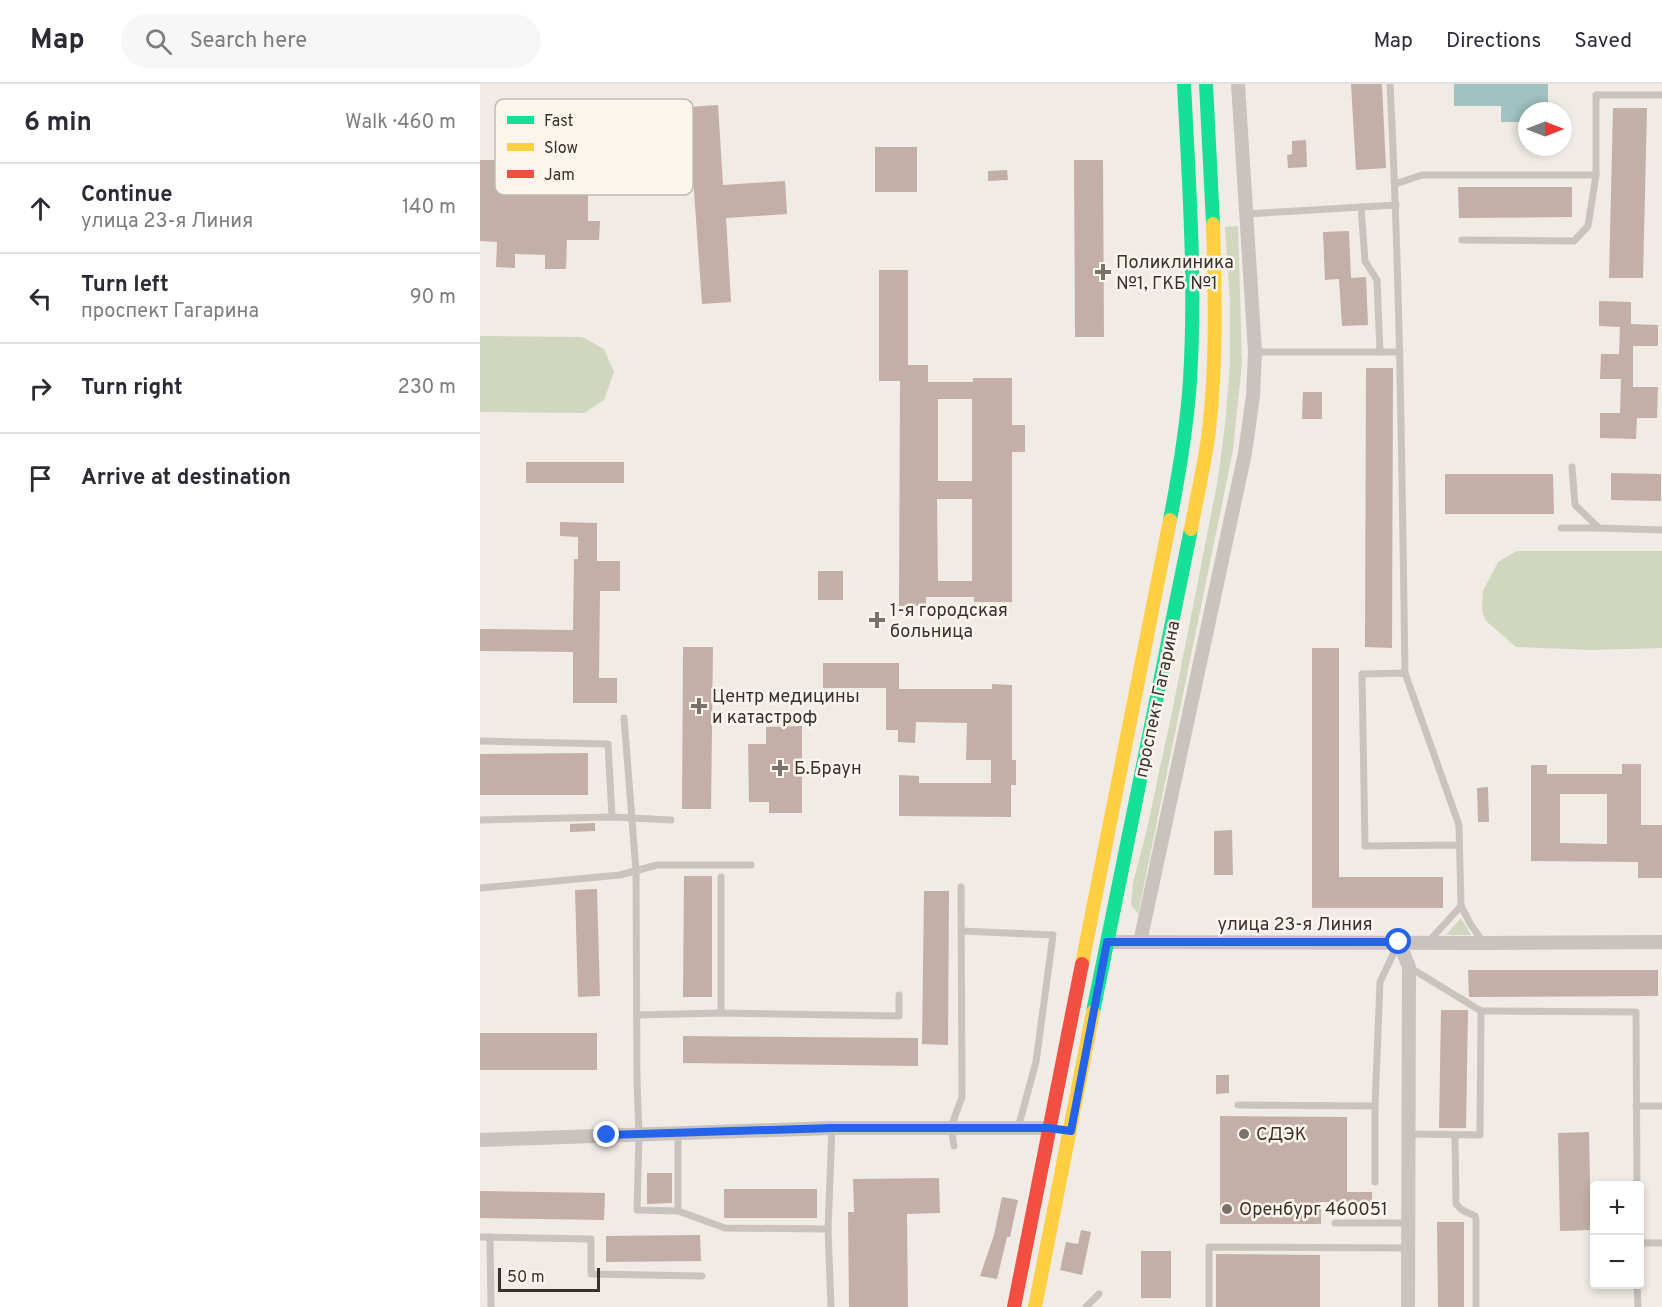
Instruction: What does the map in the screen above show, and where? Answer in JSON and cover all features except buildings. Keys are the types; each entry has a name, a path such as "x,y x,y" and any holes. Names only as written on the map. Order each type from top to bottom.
{"main road":[{"name":"проспект Гагарина","path":"1014,1307 1181,463 1190,382 1192,299 1191,221 1184,84"},
{"name":"проспект Гагарина","path":"1035,1307 1187,552 1209,432 1214,378 1216,313 1214,223 1206,84"},
{"path":"1049,1128 1071,1131"}],"street":[{"path":"1140,942 1245,453 1253,396 1255,352 1238,84"},
{"name":"улица 23-я Линия","path":"1107,942 1662,942"},
{"path":"1399,942 1409,967 1408,1307"},
{"path":"480,1140 832,1128 1049,1128"}],"lane":[{"path":"1390,84 1400,352 1405,673 1459,825 1461,906 1484,943"},
{"path":"1462,240 1574,242 1588,226 1596,175 1596,95 1662,95"},
{"path":"1395,184 1422,175 1596,175"},
{"path":"1246,214 1396,205"},
{"path":"1361,207 1365,261 1377,280 1380,352"},
{"path":"1255,352 1400,352"},
{"path":"1572,467 1575,505 1599,528"},
{"path":"1561,528 1662,530"},
{"path":"1405,673 1362,674 1365,846 1459,845"},
{"path":"624,718 636,871 639,1135 637,1210 678,1211 725,1228 828,1229"},
{"path":"480,741 608,744 612,816"},
{"path":"480,820 612,816 671,820"},
{"path":"480,888 620,875 657,865 751,865"},
{"path":"722,878 722,1013"},
{"path":"954,1146 951,1127 962,1097 961,887"},
{"path":"1428,942 1461,906"},
{"path":"962,930 1053,935 1036,1062 1018,1128"},
{"path":"1375,1182 1375,1106 1380,982 1399,942"},
{"path":"1409,967 1481,1011 1635,1012 1636,1181"},
{"path":"637,1015 722,1013 899,1016 899,995"},
{"path":"1408,1134 1480,1135 1481,1011"},
{"path":"1238,1105 1375,1106"},
{"path":"1636,1106 1662,1106"},
{"path":"831,1307 828,1229 832,1128"},
{"path":"678,1133 678,1211"},
{"path":"1455,1135 1456,1204 1462,1210 1475,1216 1476,1220 1476,1307"},
{"path":"1335,1223 1407,1223"},
{"path":"480,1237 591,1239 591,1274 702,1276"},
{"path":"490,1237 491,1307"},
{"path":"1644,1243 1662,1243"},
{"path":"1209,1307 1209,1247 1291,1251 1408,1248"},
{"path":"1637,1289 1638,1307"},
{"path":"1086,1307 1099,1294"}],"green space":[{"path":"1238,226 1242,363 1233,450 1138,914 1131,905 1133,883 1172,712 1218,479 1230,365 1230,304 1225,227"},
{"path":"480,336 582,337 604,349 614,372 604,400 584,413 480,412"},
{"path":"1517,551 1662,551 1662,648 1591,650 1516,647 1485,620 1482,609 1483,591 1498,562"},
{"path":"1461,918 1471,935 1446,935"}],"water":[{"path":"1454,84 1548,84 1548,102 1518,102 1518,122 1501,122 1501,106 1454,106"}],"traffic: fast":[{"path":"1170,520 1185,433 1192,343 1191,232 1184,84"},
{"path":"1206,84 1213,224"},
{"path":"1093,1012 1191,529"}],"traffic: slow":[{"path":"1191,529 1212,404 1215,327 1213,224"},
{"path":"1082,964 1170,520"},
{"path":"1035,1307 1093,1012"}],"traffic: jam":[{"path":"1014,1307 1082,964"}],"place":[{"name":"Поликлиника №1, ГКБ №1","path":"1103,272"},
{"name":"1-я городская больница","path":"877,620"},
{"name":"Центр медицины и катастроф","path":"699,706"},
{"name":"Б.Браун","path":"780,768"},
{"name":"СДЭК","path":"1244,1134"},
{"name":"Оренбург 460051","path":"1227,1209"}],"route":[{"path":"607,1135 832,1128 1049,1128 1071,1131 1107,942 1399,942"}]}
